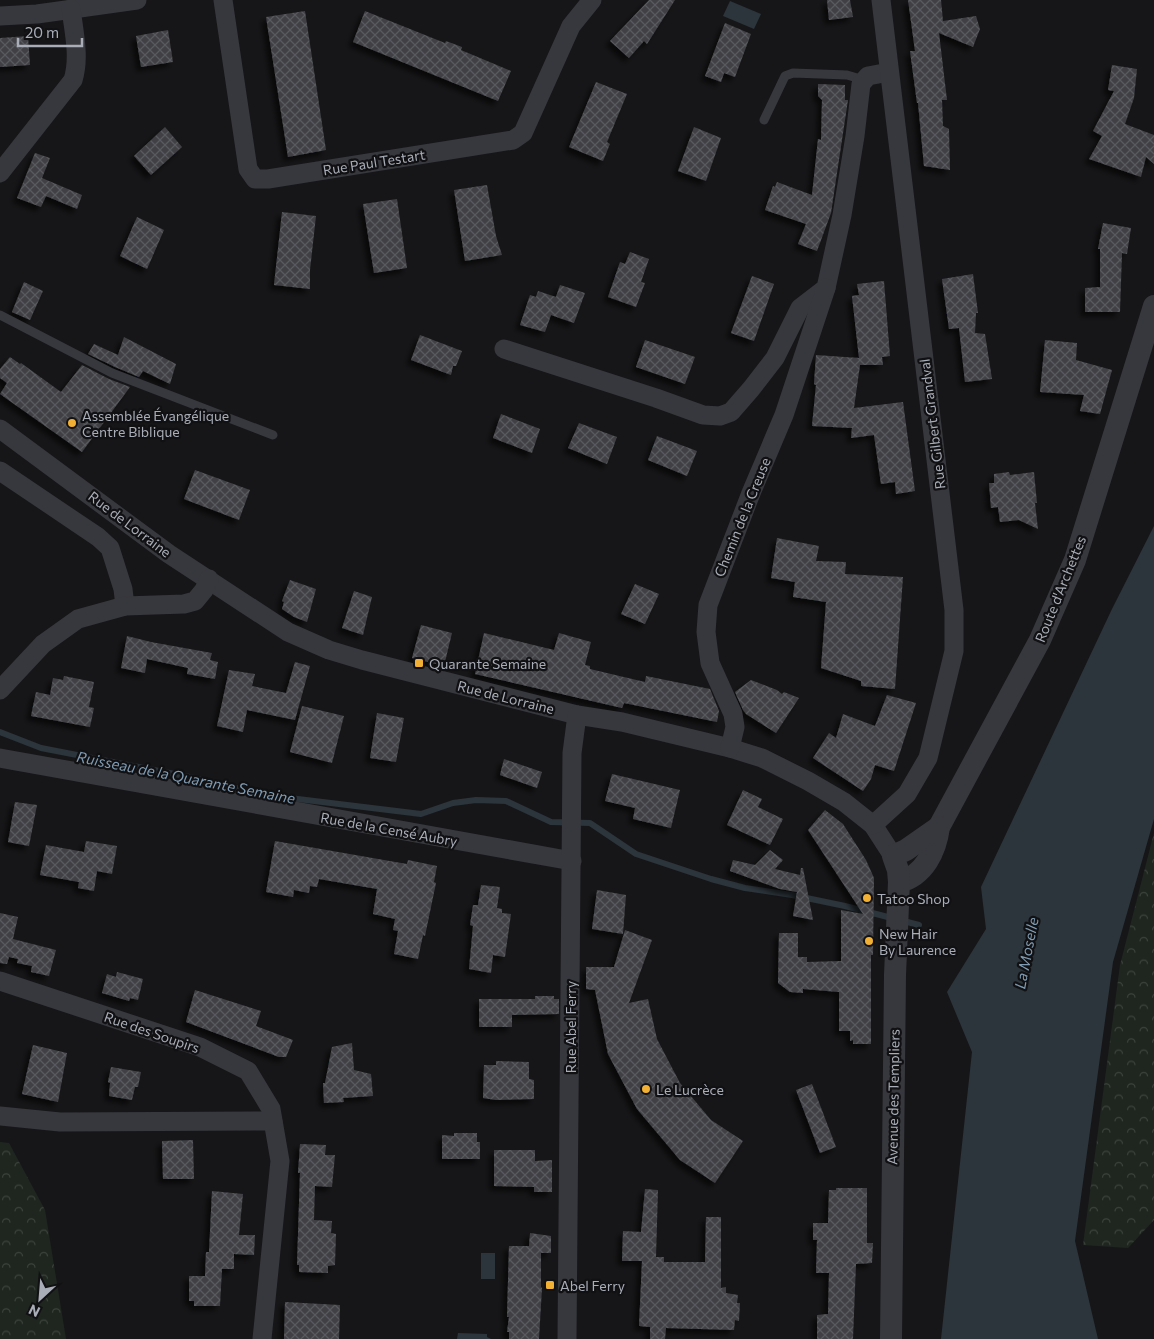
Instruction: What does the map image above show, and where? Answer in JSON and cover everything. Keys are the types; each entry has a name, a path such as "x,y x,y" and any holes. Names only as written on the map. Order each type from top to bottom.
{"street":[{"path":"0,16 137,0"},
{"name":"Rue Paul Testart","path":"223,0 248,169 256,179 268,179 513,140 523,133 571,26 592,0"},
{"name":"Rue Gilbert Grandval","path":"873,825 907,794 928,758 954,651 954,610 881,0"},
{"path":"0,173 73,80 76,69 74,30 70,9"},
{"path":"864,80 868,76 889,72"},
{"name":"Chemin de la Creuse","path":"730,748 735,727 733,714 710,663 706,632 708,605 751,493 784,415 826,288 842,215 855,136 861,84 864,80"},
{"path":"504,349 703,415 720,416 731,412 752,389 775,358 800,308 826,288"},
{"name":"Route d'Archettes","path":"899,882 914,877 937,845 939,827 1040,640 1075,560 1154,306"},
{"name":"Rue de Lorraine","path":"0,428 121,516 169,554 288,632 329,650 362,660 577,715 622,722 730,748 762,758 844,802 873,825 894,856"},
{"path":"0,471 98,537 110,548 123,589 125,606"},
{"path":"0,690 43,644 78,619 125,606 184,604 195,600 204,590 209,579"},
{"name":"Rue Abel Ferry","path":"567,1339 572,753 577,715"},
{"name":"Rue de la Censé Aubry","path":"0,758 444,840 572,861"},
{"name":"Route d'Archettes","path":"894,856 939,827"},
{"name":"Avenue des Templiers","path":"891,1339 895,975 899,882 894,856"},
{"name":"Rue des Soupirs","path":"0,981 200,1048 248,1071 271,1109 280,1161 262,1339"},
{"path":"0,1116 60,1122 273,1121"}],"lane":[{"path":"764,120 785,76 793,73 847,75 864,80"},
{"path":"0,315 112,373 274,435"}],"green space":[{"path":"1154,833 1154,1220 1128,1248 1083,1245 1120,965"},
{"path":"0,1142 9,1143 45,1210 66,1339 0,1339"}],"water":[{"path":"730,1 761,14 754,29 723,16"},
{"name":"La Moselle","path":"1154,526 1154,819 1113,962 1075,1241 1098,1339 941,1339 972,1052 947,992 986,929 981,887 1112,609"},
{"path":"481,1253 495,1253 495,1279 481,1279"},
{"path":"458,1333 487,1334 487,1337 491,1339 457,1339"}],"building":[{"path":"649,0 675,0 647,44 644,41 629,58 610,41"},
{"path":"827,0 850,0 853,17 829,20"},
{"path":"908,0 941,0 943,21 976,16 980,29 973,47 939,33 947,100 942,100 943,126 949,129 950,170 924,166 918,103 910,51 915,51"},
{"path":"305,11 326,150 288,157 266,17"},
{"path":"365,11 445,43 446,41 462,47 461,50 511,71 498,101 353,42"},
{"path":"725,23 751,34 735,77 724,73 721,82 705,76"},
{"path":"168,30 173,62 141,67 136,36"},
{"path":"28,36 30,65 0,67 0,38"},
{"path":"1112,65 1137,69 1134,98 1125,124 1154,135 1154,164 1146,157 1141,177 1089,159 1102,136 1093,131 1114,91 1108,90"},
{"path":"596,82 627,94 607,142 610,144 603,161 569,147"},
{"path":"818,84 845,85 845,100 848,100 831,213 817,251 798,244 806,224 765,210 773,186 775,187 777,182 812,195 818,139 821,140 822,100 818,96"},
{"path":"165,127 182,147 151,175 134,156"},
{"path":"694,127 721,138 706,181 678,171"},
{"path":"35,153 50,158 42,178 82,195 77,209 46,196 41,207 17,198"},
{"path":"487,185 496,236 502,255 465,261 454,190"},
{"path":"397,199 407,268 374,273 363,204"},
{"path":"282,212 316,216 310,270 310,289 274,285"},
{"path":"137,217 164,230 147,269 120,256"},
{"path":"1103,223 1131,228 1127,254 1122,253 1120,312 1085,312 1085,288 1100,287 1100,249 1098,249"},
{"path":"630,252 649,259 641,282 645,283 636,307 608,297 620,262 625,264"},
{"path":"973,274 978,313 976,313 975,333 985,334 992,379 965,382 959,328 949,329 942,279"},
{"path":"752,276 774,284 754,341 731,333"},
{"path":"884,281 890,356 882,357 883,365 860,365 854,408 903,402 915,491 896,494 895,482 881,484 874,435 851,438 852,428 812,426 816,385 814,384 816,355 859,358 852,296 859,295 857,284"},
{"path":"24,282 43,291 30,320 12,312"},
{"path":"560,285 585,293 574,323 551,315 545,332 520,325 530,295 536,297 538,291 556,297"},
{"path":"420,335 462,351 456,366 453,366 451,375 411,360"},
{"path":"124,337 176,364 170,384 143,371 139,377 88,354 94,344 118,355"},
{"path":"645,340 695,357 685,384 636,367"},
{"path":"1045,340 1077,343 1076,360 1112,370 1100,414 1080,411 1084,395 1040,392"},
{"name":"Assemblée Évangélique Centre Biblique","path":"10,357 61,392 82,365 130,387 82,452 0,394 7,383 0,378 0,369"},
{"path":"501,414 540,429 532,453 493,438"},
{"path":"579,423 617,437 607,464 568,448"},
{"path":"657,436 697,451 687,476 648,460"},
{"path":"195,470 250,490 239,520 184,499"},
{"path":"1009,472 1010,475 1034,472 1038,529 1019,520 1000,522 998,507 991,508 989,483 994,483 994,474"},
{"path":"777,538 819,546 816,561 846,562 845,574 903,577 895,689 861,686 861,681 821,668 826,602 793,597 795,582 771,578"},
{"path":"290,580 316,589 307,622 294,617 282,609 284,602 282,601"},
{"path":"635,584 659,594 645,624 621,614"},
{"path":"354,591 372,597 363,635 342,628"},
{"path":"421,625 452,633 444,666 412,658"},
{"path":"484,633 554,650 559,633 591,642 585,665 590,666 590,669 645,682 646,676 710,689 719,711 717,722 624,703 622,708 475,674"},
{"path":"127,636 212,653 210,660 218,662 215,679 187,674 188,668 147,659 145,673 121,668"},
{"path":"295,662 310,666 295,720 247,710 243,732 217,726 229,670 255,674 252,686 286,693"},
{"path":"64,676 94,682 89,707 94,708 90,727 31,716 36,692 50,695 53,678 63,680"},
{"path":"751,680 777,690 782,694 784,692 799,698 776,733 746,714 743,710 735,692"},
{"path":"887,695 916,703 894,771 875,765 871,779 863,791 813,758 829,733 836,738 843,714 875,726"},
{"path":"302,706 344,716 332,763 290,752"},
{"path":"377,713 404,718 396,762 370,758"},
{"path":"504,759 542,772 537,788 500,775"},
{"path":"612,774 680,790 671,828 633,819 635,808 605,801"},
{"path":"743,790 762,799 758,807 783,819 770,845 727,825"},
{"path":"15,802 37,805 29,846 8,842"},
{"path":"825,810 843,824 866,860 874,878 873,955 871,955 871,1044 853,1044 853,1040 850,1041 850,1031 839,1031 839,992 803,989 803,993 790,992 778,983 779,933 798,933 798,957 807,957 807,962 841,961 841,910 863,914 808,830"},
{"path":"86,841 117,846 112,874 97,871 94,891 78,888 79,882 40,875 46,845 84,852"},
{"path":"275,841 407,864 408,860 437,866 434,882 436,883 425,936 423,935 418,959 394,954 398,931 393,930 395,919 373,914 377,889 319,879 317,887 310,886 309,893 294,890 293,897 266,892"},
{"path":"770,850 783,860 775,869 800,875 801,868 803,868 813,920 793,916 797,892 780,889 730,871 733,860 755,865"},
{"path":"481,885 500,887 497,908 502,909 502,913 511,914 505,957 493,955 491,973 469,969 473,926 470,925 473,905 478,905"},
{"path":"597,890 626,895 623,934 592,929"},
{"path":"0,913 18,917 13,939 56,950 49,976 31,972 32,966 17,963 18,959 9,957 7,964 0,963"},
{"name":"Le Lucrèce","path":"625,930 652,940 629,1003 648,999 657,1039 680,1083 711,1120 743,1141 715,1183 680,1160 637,1109 608,1054 595,990 586,989 586,967 614,967"},
{"path":"117,972 143,979 138,1000 130,998 129,1001 102,993 107,974 116,977"},
{"path":"195,990 261,1011 256,1026 293,1040 286,1057 279,1057 186,1022"},
{"path":"535,996 554,996 554,999 559,999 559,1014 512,1015 512,1027 479,1027 479,999 535,999"},
{"path":"352,1043 354,1070 371,1074 373,1096 343,1098 344,1102 324,1103 323,1083 325,1083 332,1047"},
{"path":"33,1045 67,1053 58,1102 22,1094"},
{"path":"496,1061 529,1062 529,1079 534,1080 534,1099 496,1100 483,1098 484,1065 496,1065"},
{"path":"111,1067 141,1072 138,1087 135,1087 132,1100 109,1096 110,1083 108,1082"},
{"path":"812,1084 836,1147 820,1153 796,1090"},
{"path":"454,1133 477,1133 477,1142 480,1142 480,1159 442,1159 442,1135 454,1136"},
{"path":"193,1140 194,1179 163,1179 162,1141"},
{"path":"300,1144 326,1145 325,1155 335,1155 332,1187 315,1186 314,1220 332,1221 331,1233 336,1234 335,1265 328,1266 328,1273 299,1272 299,1265 297,1265"},
{"path":"494,1150 535,1150 535,1161 552,1160 552,1192 534,1192 534,1187 494,1186"},
{"path":"836,1188 867,1188 867,1243 873,1243 872,1263 856,1264 853,1339 817,1339 817,1315 828,1314 829,1273 816,1273 817,1240 813,1240 813,1223 828,1223 829,1190 836,1190"},
{"path":"645,1189 658,1190 656,1257 664,1257 664,1262 705,1262 706,1217 721,1217 721,1288 726,1287 726,1293 738,1295 737,1303 740,1303 739,1321 735,1320 734,1330 666,1328 665,1339 650,1339 650,1327 639,1326 642,1261 622,1261 623,1231 641,1232"},
{"path":"212,1191 243,1194 239,1235 255,1235 254,1255 234,1254 234,1269 222,1269 220,1306 194,1306 194,1301 189,1301 189,1276 205,1276 206,1252 209,1252"},
{"path":"530,1233 551,1236 551,1253 541,1253 542,1288 539,1339 509,1339 509,1332 507,1332 509,1317 507,1317 509,1246 529,1246"},
{"path":"285,1302 340,1305 339,1339 284,1339"}],"waterway":[{"name":"Ruisseau de la Quarante Semaine","path":"0,732 41,748 185,776 265,795 421,814 453,803 476,800 506,801 551,822 590,823 636,854 711,879 745,888 845,906 919,925"}],"place":[{"name":"Assemblée Évangélique Centre Biblique","path":"72,423"},
{"name":"Quarante Semaine","path":"419,663"},
{"name":"Tatoo Shop","path":"867,898"},
{"name":"New Hair By Laurence","path":"869,941"},
{"name":"Le Lucrèce","path":"646,1089"},
{"name":"Abel Ferry","path":"550,1285"}]}
